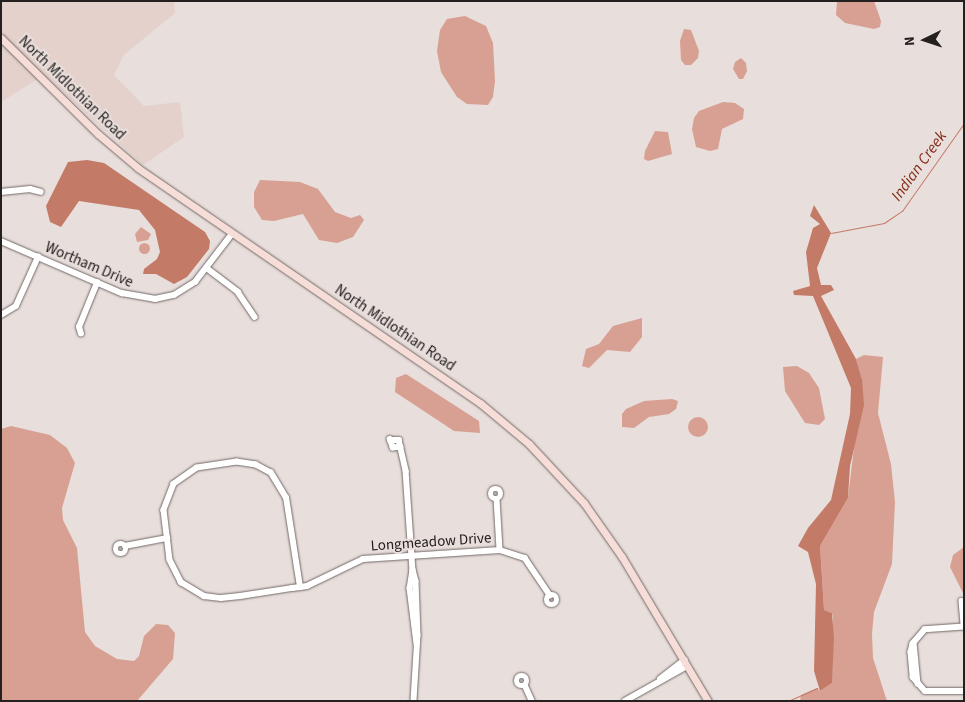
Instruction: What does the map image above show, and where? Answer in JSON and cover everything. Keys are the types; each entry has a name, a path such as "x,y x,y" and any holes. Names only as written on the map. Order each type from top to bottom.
{"main road":[{"name":"North Midlothian Road","path":"1,38 111,146 232,234 480,403 529,444 584,502 622,557 708,701"}],"street":[{"path":"1,192 30,189 42,192"},
{"name":"Wortham Drive","path":"1,241 129,296 162,298 187,288 208,269 232,234"},
{"path":"1,315 16,306 38,257"},
{"path":"208,269 238,292 255,317"},
{"path":"81,334 79,327 97,283"},
{"path":"401,447 406,471 412,556 411,604 417,644 414,701"},
{"path":"237,462 256,465 274,476 284,493 300,587 221,598 204,596 189,590 176,574 167,538 164,506 171,489 182,476 207,466 237,462"},
{"path":"497,499 500,550"},
{"path":"125,546 167,538"},
{"name":"Longmeadow Drive","path":"300,587 322,581 357,561 500,550 525,558 550,595"},
{"path":"962,601 964,626 925,630 914,643 912,666 918,684 929,693 964,691"},
{"path":"625,701 685,663"},
{"path":"525,685 532,701"}],"shaded area":[{"path":"1,1 174,1 175,13 124,55 114,75 144,106 180,102 184,137 143,165 44,75 1,102"},
{"path":"837,1 874,1 881,21 880,27 874,29 845,23 836,15"},
{"path":"465,16 486,26 493,43 495,81 493,97 488,105 467,104 457,97 441,72 437,51 440,30 447,19"},
{"path":"684,29 691,30 699,51 698,58 691,65 685,65 681,60 680,41"},
{"path":"741,58 746,63 747,71 743,79 739,79 733,69 735,62"},
{"path":"723,102 735,103 744,109 743,119 722,129 718,149 710,151 696,147 692,129 694,118 699,111"},
{"path":"655,131 668,132 672,154 648,161 644,159 645,151"},
{"path":"87,160 104,163 205,232 210,241 209,249 187,277 174,284 156,274 143,274 144,269 157,259 160,252 155,230 139,210 79,201 61,227 50,222 46,206 68,162"},
{"path":"260,180 300,182 318,189 335,212 351,218 360,215 364,220 353,237 337,243 319,240 303,214 274,221 262,220 254,207 254,192"},
{"path":"814,205 831,233 817,268 821,285 831,285 834,290 821,296 856,359 862,379 864,405 850,466 848,498 820,546 824,610 832,613 834,638 832,683 820,691 814,671 816,584 808,552 798,546 808,528 831,500 850,414 851,388 813,296 794,295 793,291 810,286 806,252 813,228 820,224 810,216"},
{"path":"141,227 151,234 148,240 137,242 135,234"},
{"path":"144,242 150,248 144,254 138,248"},
{"path":"642,318 642,337 630,352 607,350 589,368 582,366 586,349 599,344 613,326"},
{"path":"864,355 883,357 878,413 891,464 895,502 892,564 874,612 872,634 873,658 887,701 800,701 801,695 817,688 820,691 832,683 833,617 832,613 824,610 820,546 848,498 862,379 856,359"},
{"path":"797,366 809,373 819,388 825,419 819,425 805,423 785,391 783,367"},
{"path":"406,374 479,421 480,433 454,431 395,392 396,378"},
{"path":"672,399 678,401 676,409 669,414 649,417 634,428 622,427 622,414 626,409 644,401"},
{"path":"698,417 705,420 708,427 705,434 698,437 691,434 688,427 691,420"},
{"path":"11,426 50,435 67,448 75,463 62,508 63,520 77,548 85,632 95,646 117,659 134,661 139,656 144,636 156,624 168,625 175,633 173,659 137,701 1,701 1,429"},
{"path":"964,547 964,595 950,567 953,555"}],"waterway":[{"name":"Indian Creek","path":"831,233 884,223 902,211 964,123"},
{"name":"Indian Creek","path":"788,701 817,688"}]}
